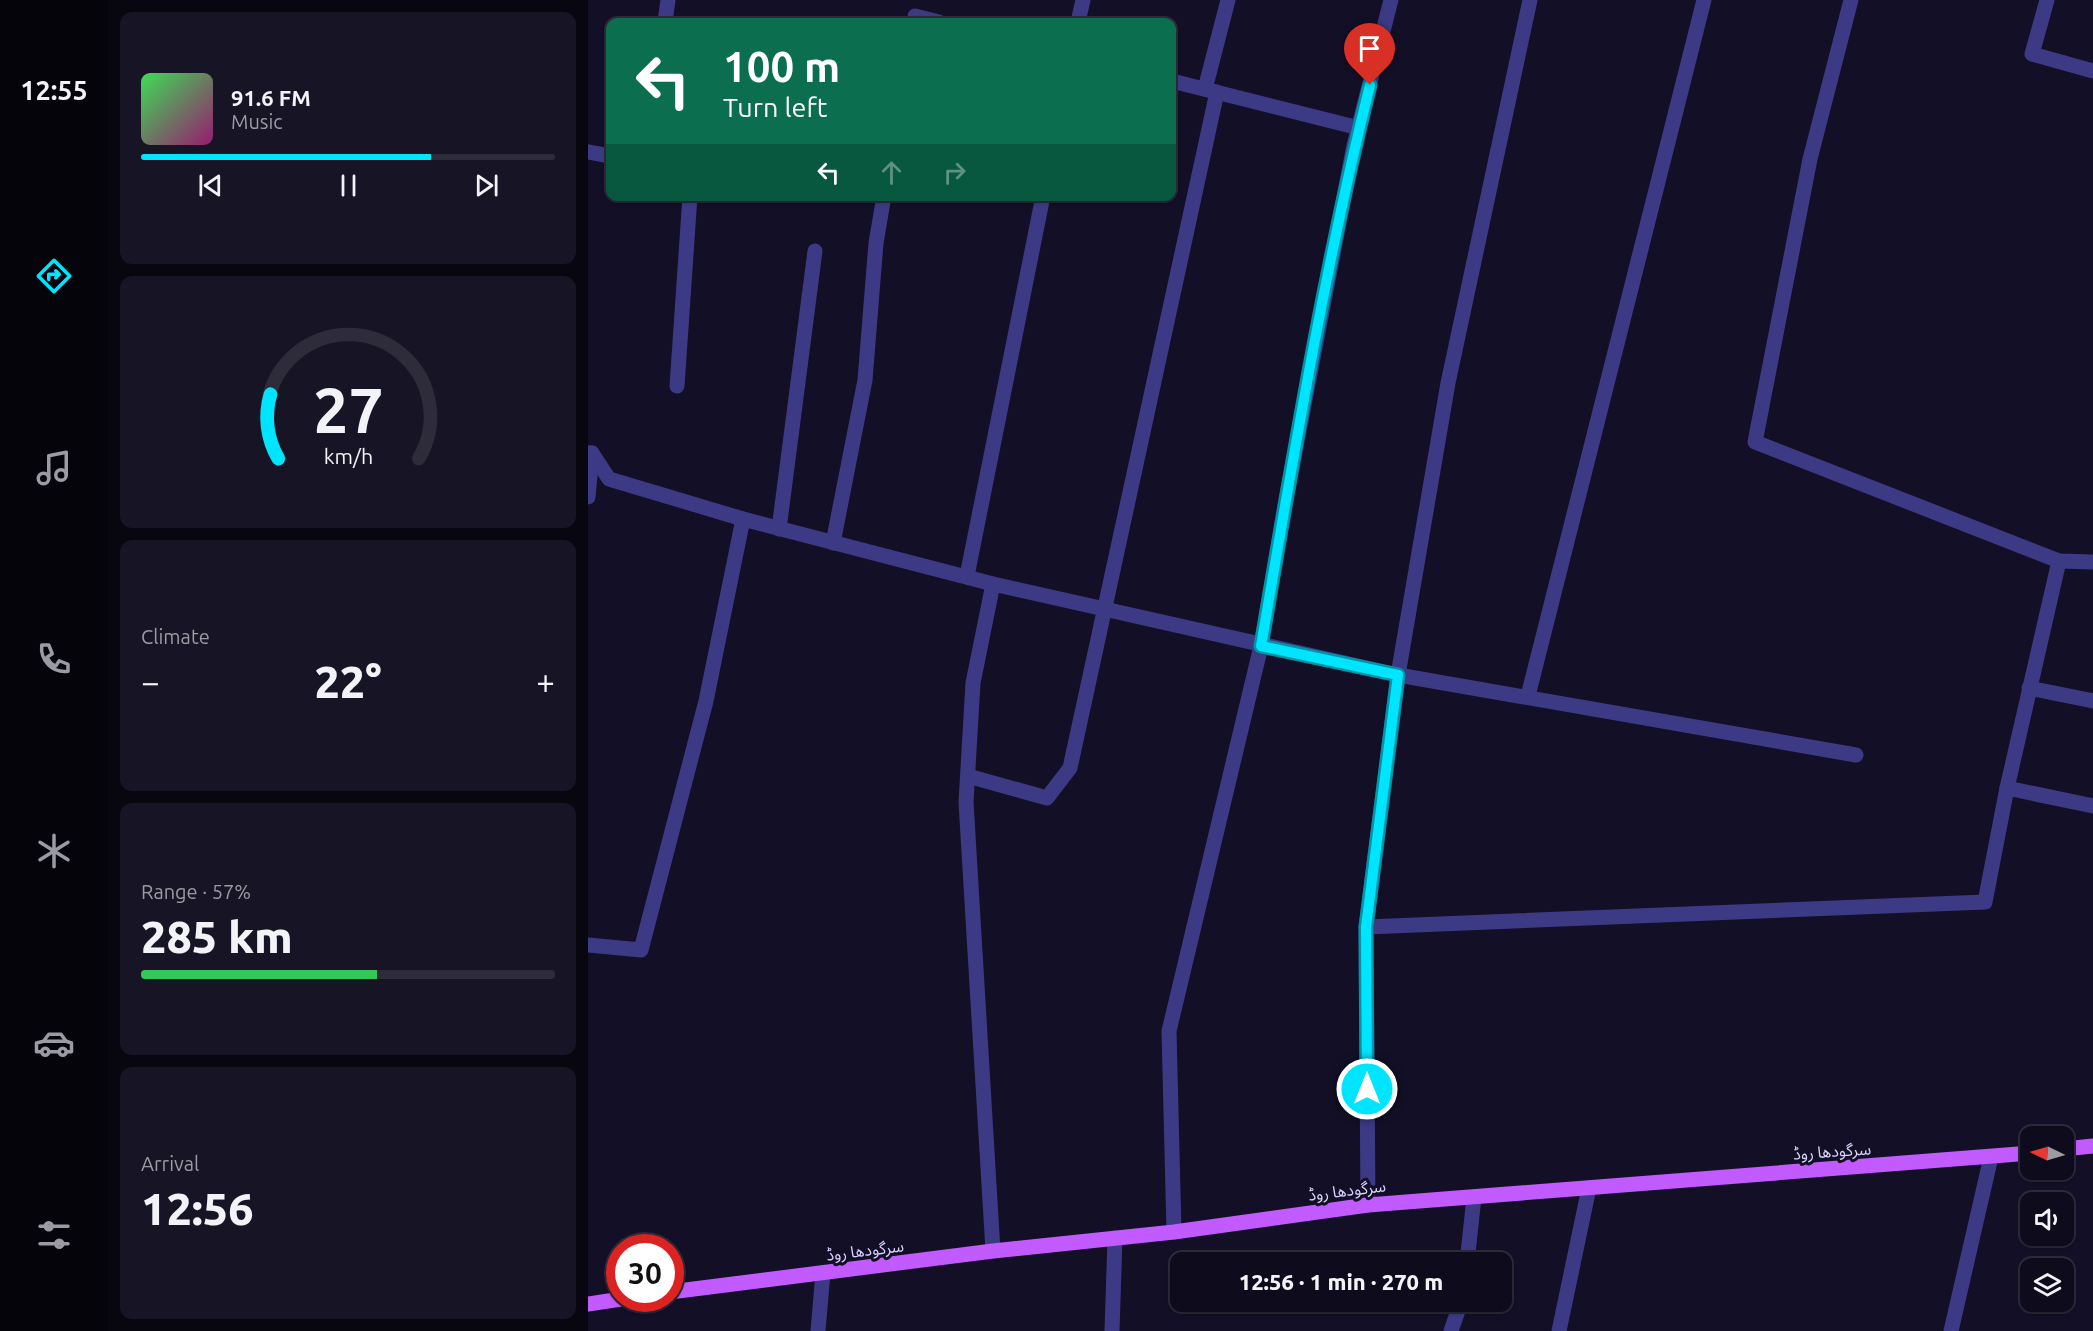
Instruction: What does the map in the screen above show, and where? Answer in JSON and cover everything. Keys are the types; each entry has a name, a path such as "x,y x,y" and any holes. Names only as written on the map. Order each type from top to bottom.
{"main road":[{"path":"2074,1148 2093,1146"},
{"name":"سرگودھا روڈ","path":"684,1290 993,1251 1174,1232 1368,1205 2020,1154"},
{"path":"588,1304 606,1301"}],"street":[{"path":"666,18 668,0"},
{"path":"914,18 918,0"},
{"path":"1079,18 1083,0"},
{"path":"968,776 1047,798 1070,768 1105,610 1228,0"},
{"path":"1174,1232 1169,1030 1261,646 1286,499 1359,128 1391,0"},
{"path":"1368,1205 1366,927 1398,675 1448,383 1530,0"},
{"path":"1528,696 1704,0"},
{"path":"1851,0 1810,159 1755,441 2059,561 2093,562"},
{"path":"2047,0 2032,54 2093,71"},
{"path":"1176,82 1359,128"},
{"path":"588,152 606,155"},
{"path":"677,386 690,201"},
{"path":"834,543 865,380 876,243 883,201"},
{"path":"968,576 1042,201"},
{"path":"779,529 815,251"},
{"path":"590,453 609,479 779,529 993,584 1398,675 1856,755"},
{"path":"588,497 590,453"},
{"path":"588,945 641,950 706,701 743,519"},
{"path":"1366,927 1985,902 2007,788 2059,561"},
{"path":"993,584 973,683 966,802 993,1251"},
{"path":"2029,688 2093,701"},
{"path":"2007,788 2093,806"},
{"path":"1951,1331 1991,1157"},
{"path":"1559,1331 1589,1188"},
{"path":"1468,1252 1474,1197"},
{"path":"1112,1331 1115,1238"},
{"path":"818,1331 823,1273"},
{"path":"1451,1331 1458,1312"}],"route":[{"path":"1367,1089 1366,927 1398,675 1261,646 1286,499 1354,145 1370,85"}]}
